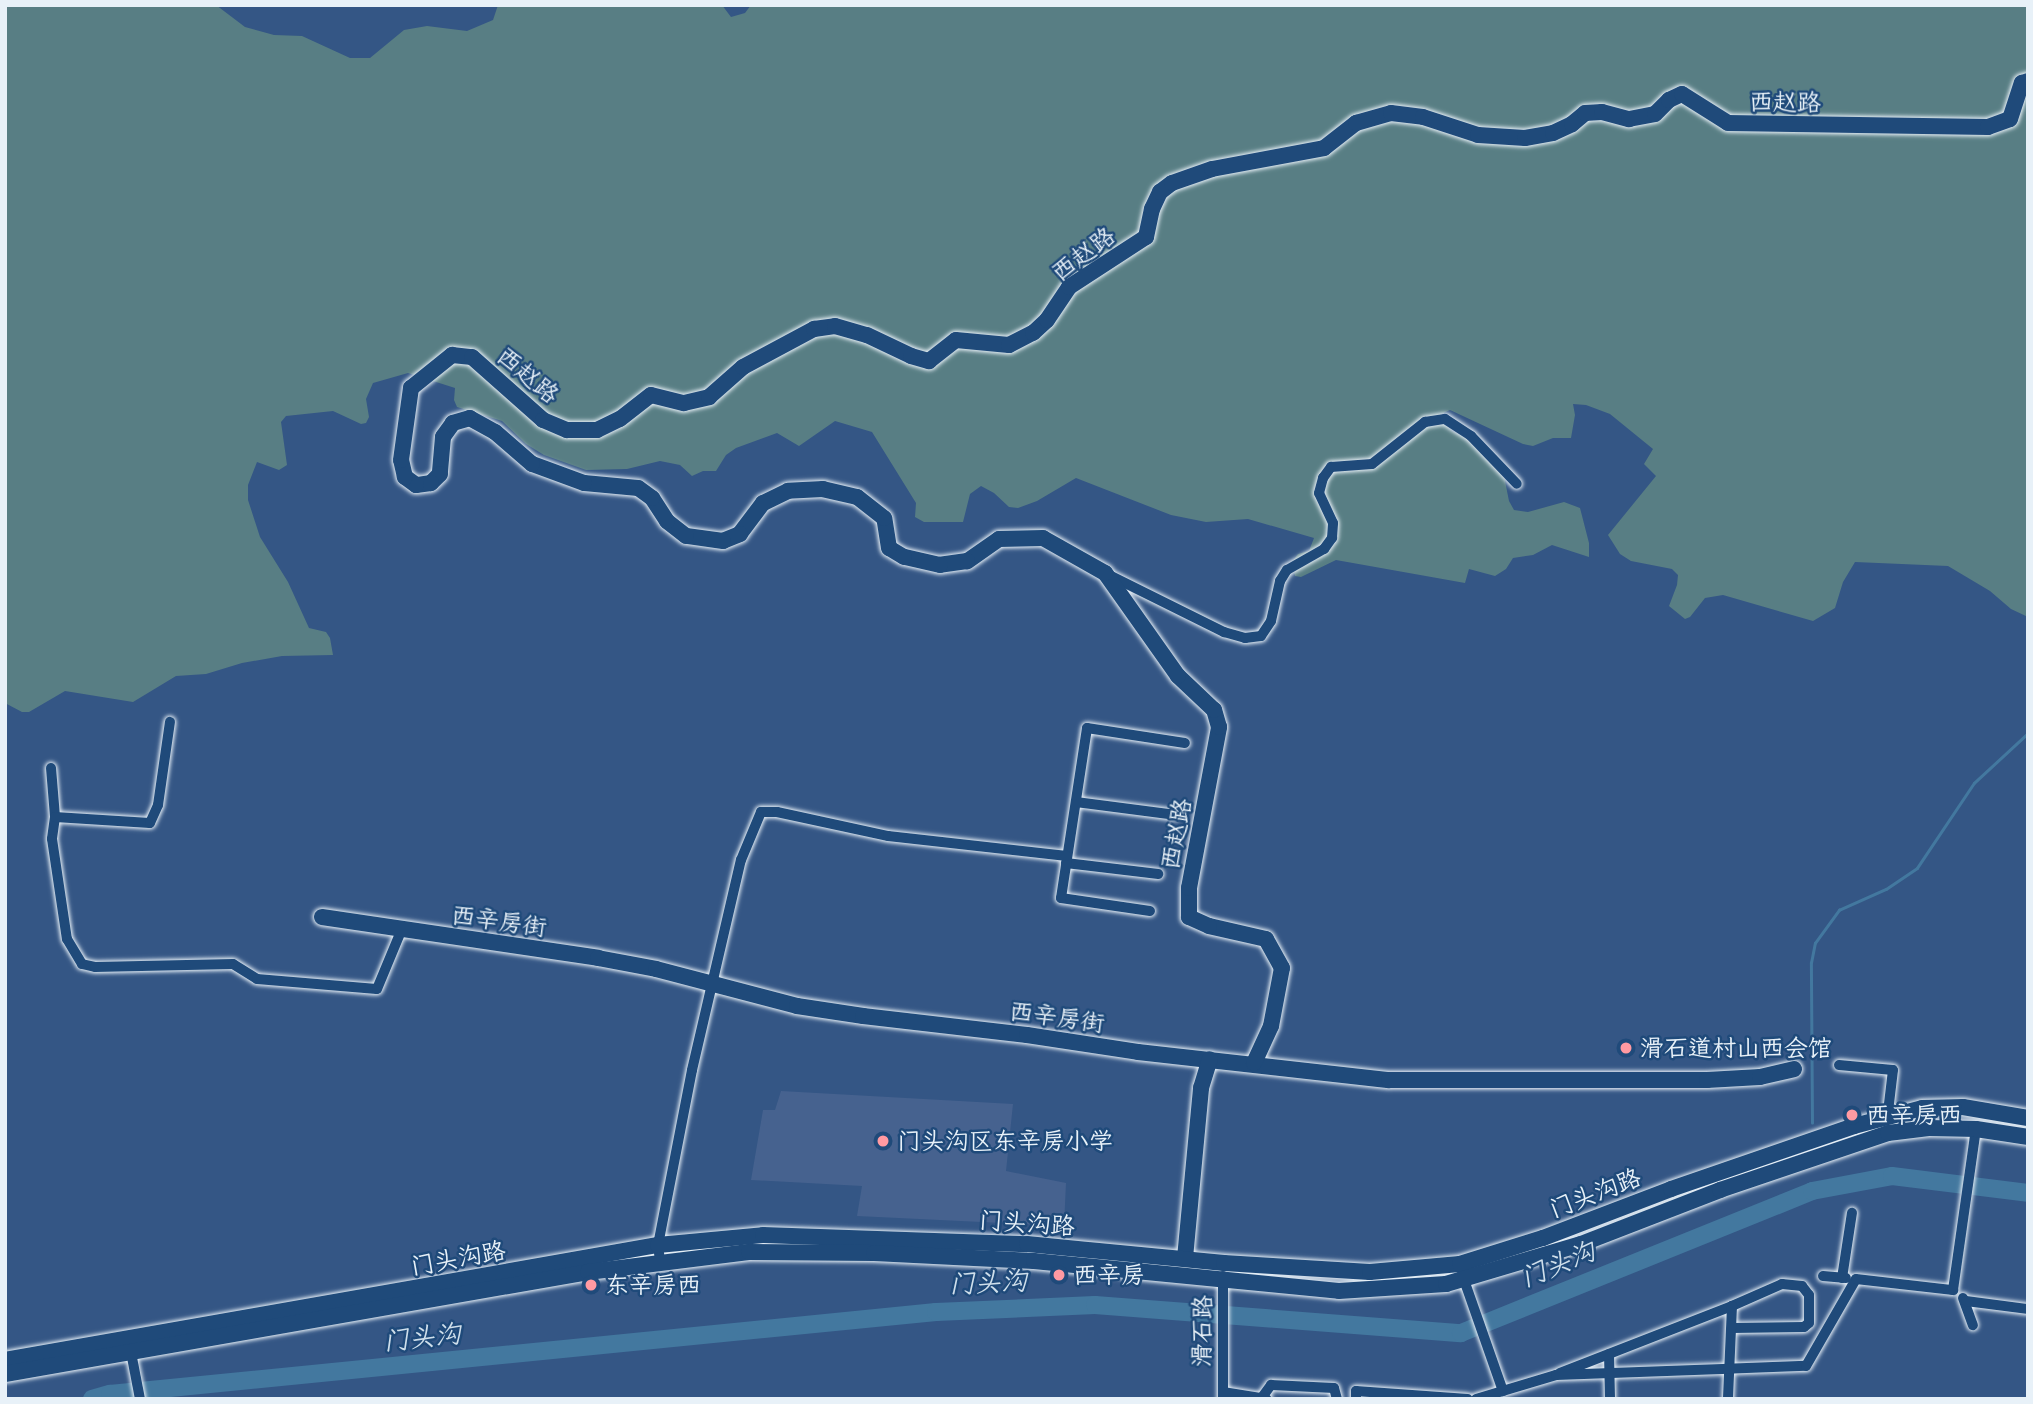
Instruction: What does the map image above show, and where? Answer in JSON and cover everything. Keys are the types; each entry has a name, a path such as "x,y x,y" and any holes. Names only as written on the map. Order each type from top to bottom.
{"street":[{"name":"西赵路","path":"1254,1063 1270,1026 1282,968 1266,939 1209,926 1189,916 1189,888 1219,727 1217,719 1214,710 1178,676 1105,573 1044,538 999,539 967,561 940,565 904,557 889,548 884,518 857,497 823,489 788,491 763,503 740,534 723,541 686,536 667,521 652,498 638,488 584,484 532,464 495,432 470,418 453,423 443,437 440,474 431,483 415,485 405,477 401,460 411,388 452,355 472,357 543,420 567,430 597,430 620,419 651,395 684,403 709,397 743,367 814,329 835,326 867,335 911,356 929,361 956,340 1009,345 1033,333 1047,320 1069,287 1146,237 1152,209 1160,192 1172,183 1212,169 1324,148 1356,123 1391,113 1423,117 1478,135 1525,138 1553,133 1572,124 1585,113 1602,112 1629,118 1655,114 1670,100 1682,94 1728,123 1988,127 2010,119 2022,83 2028,80"},
{"path":"1105,573 1224,632 1245,638 1261,636 1271,621 1280,581 1287,570 1324,550 1332,538 1333,523 1318,493 1322,478 1331,467 1372,464 1425,422 1445,419 1471,436 1517,484"},
{"path":"55,817 150,823 158,805 170,722"},
{"path":"1150,911 1061,898 1087,728 1185,743"},
{"path":"51,768 55,817 52,839 67,939 82,964 95,967 233,964 257,978 377,989 401,931"},
{"path":"1076,802 1176,815"},
{"path":"659,1253 672,1160 712,984 741,860 761,812 777,812 888,836 1067,859 1158,874"},
{"name":"西辛房街","path":"321,918 598,958 797,1006 1389,1080 1707,1080 1760,1077 1794,1069"},
{"path":"1185,1258 1201,1088 1210,1059"},
{"path":"1839,1065 1893,1070 1888,1125"},
{"name":"门头沟路","path":"659,1253 874,1253 1034,1261 1223,1279 1370,1272 1461,1272 1543,1238 1798,1143 1888,1125 1922,1108 1963,1107 2028,1118"},
{"name":"门头沟路","path":"1888,1125 1976,1129 2028,1137"},
{"path":"1953,1290 1976,1129"},
{"path":"1842,1278 1852,1213"},
{"name":"门头沟路","path":"5,1374 130,1346 762,1236 1027,1244 1185,1258 1223,1279"},
{"path":"1461,1272 1503,1391"},
{"path":"1824,1276 1953,1290 1966,1301 2028,1309"},
{"name":"滑石路","path":"1223,1279 1223,1395"},
{"path":"1556,1375 1806,1366 1856,1279"},
{"path":"1481,1398 1556,1375 1782,1284 1802,1286 1809,1295 1809,1323 1804,1327 1732,1328"},
{"path":"1966,1301 1973,1325"},
{"path":"1728,1399 1732,1306"},
{"path":"130,1346 139,1399"},
{"name":"门头沟路","path":"5,1360 130,1346"},
{"path":"1609,1354 1610,1399"},
{"path":"1223,1395 1264,1398 1272,1385 1334,1388 1337,1399"},
{"path":"1356,1399 1356,1391 1468,1399"}],"shaded area":[{"name":"门头沟区东辛房小学","path":"781,1091 1013,1104 1006,1171 1066,1183 1064,1226 857,1216 862,1186 751,1180 763,1110 775,1110"}],"green space":[{"path":"5,5 216,5 245,27 274,35 302,36 350,58 370,58 404,30 427,26 467,31 493,20 498,5 722,5 731,17 745,13 751,5 2028,5 2028,617 2011,609 1990,591 1948,566 1855,562 1843,582 1835,608 1813,621 1723,595 1705,598 1690,617 1685,619 1669,606 1678,575 1672,569 1631,561 1620,554 1608,535 1656,476 1644,464 1653,449 1610,414 1586,405 1573,404 1575,415 1571,438 1553,438 1533,446 1523,444 1450,410 1441,414 1441,420 1452,431 1466,438 1503,471 1509,501 1514,510 1528,512 1564,502 1580,508 1589,543 1589,557 1552,545 1533,555 1513,558 1506,569 1495,576 1469,569 1465,583 1336,560 1301,577 1295,576 1292,562 1298,554 1309,551 1314,538 1248,519 1206,522 1171,515 1076,478 1037,501 1018,508 1009,507 994,493 981,486 970,494 963,522 924,522 915,517 916,503 872,432 835,421 799,446 777,433 736,448 726,455 716,471 703,471 692,476 680,465 660,461 627,469 586,470 544,455 526,444 502,421 457,407 454,400 455,388 408,373 373,383 366,399 369,417 366,423 361,424 333,411 286,416 281,422 287,465 279,470 257,462 248,485 248,500 260,537 288,582 309,628 326,632 330,638 333,655 282,656 242,663 206,674 176,676 133,702 65,691 29,712 22,712 5,703"}],"waterway":[{"path":"1812,1123 1811,963 1815,943 1839,910 1886,889 1917,868 1974,783 2028,733"},
{"name":"门头沟","path":"92,1399 110,1394 936,1312 1095,1305 1461,1333 1812,1191 1892,1176 2028,1193"}],"place":[{"name":"滑石道村山西会馆","path":"1626,1048"},
{"name":"西辛房西","path":"1852,1115"},
{"name":"门头沟区东辛房小学","path":"883,1141"},
{"name":"西辛房","path":"1059,1275"},
{"name":"东辛房西","path":"591,1285"}]}
